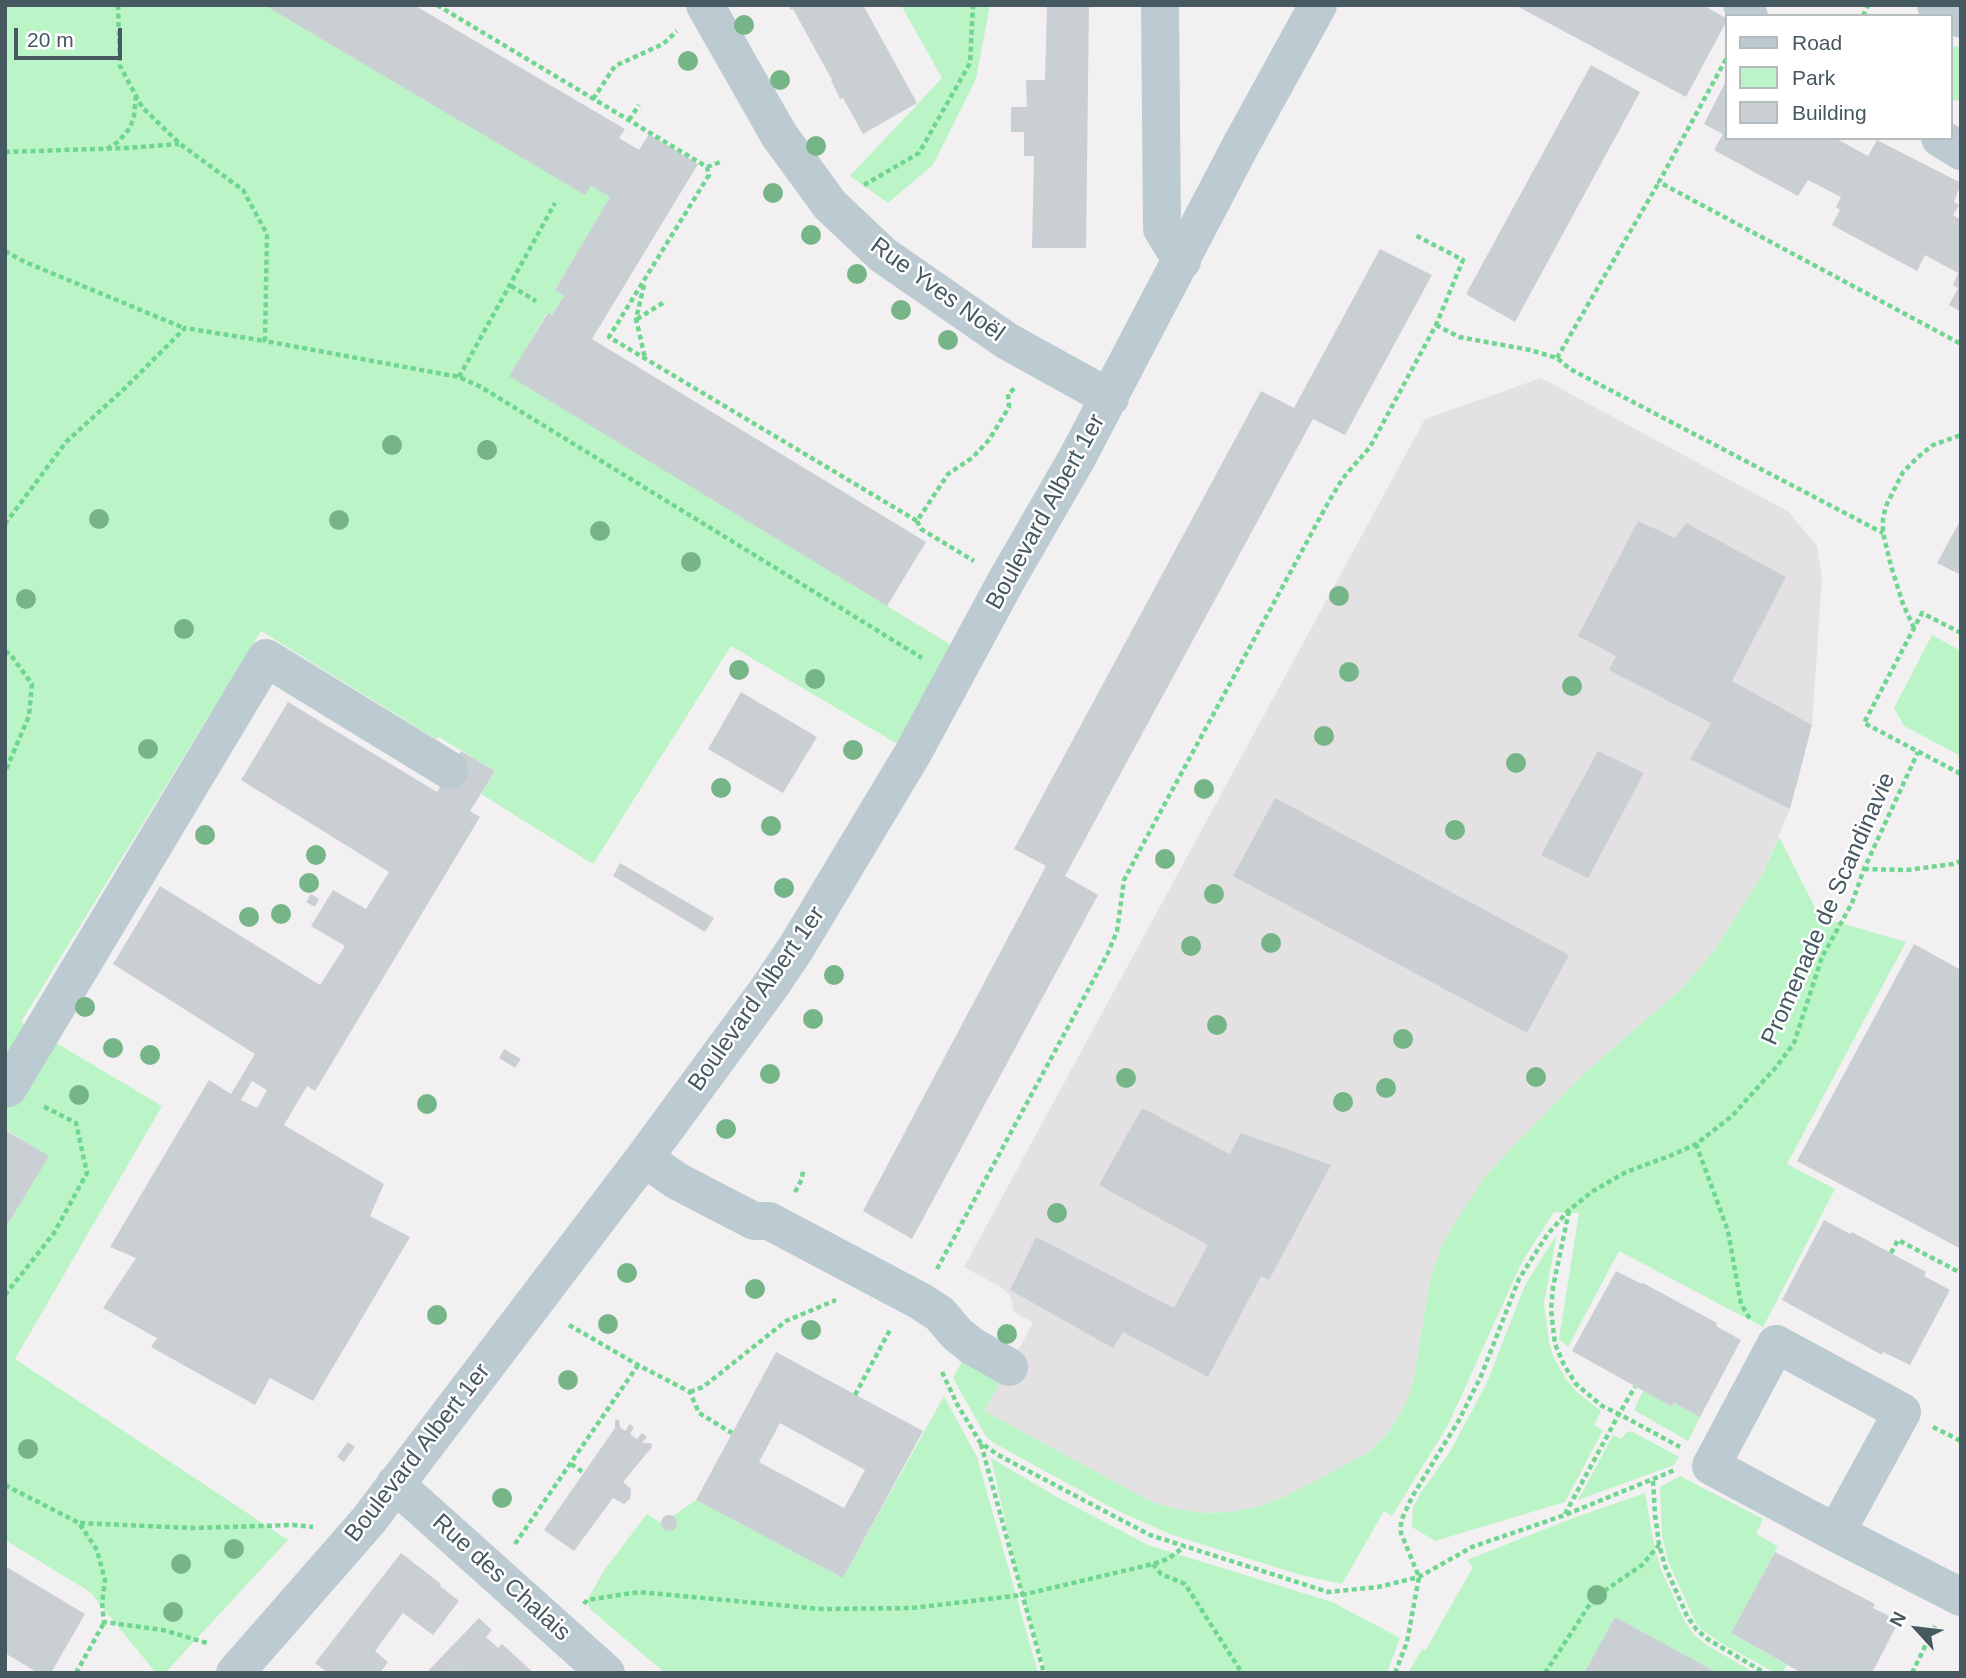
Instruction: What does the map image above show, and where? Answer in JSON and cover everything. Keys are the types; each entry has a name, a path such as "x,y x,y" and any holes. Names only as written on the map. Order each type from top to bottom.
{"street":[{"name":"Rue Yves Noël","path":"705,5 779,135 830,205 883,255 1007,341 1110,398"},
{"path":"1160,5 1162,229 1182,261"},
{"name":"Boulevard Albert 1er","path":"235,1673 368,1521 644,1158 769,988 835,886 913,752 1110,398 1241,145 1318,5"},
{"path":"1936,5 1961,19"},
{"path":"1943,140 1961,151"},
{"path":"8,1088 266,658 449,771"},
{"path":"644,1158 677,1181 754,1221 769,1221 911,1316 940,1314 972,1346 1009,1367"},
{"path":"1836,1533 1902,1412 1776,1344 1704,1463 1836,1533 1961,1597"},
{"name":"Rue des Chalais","path":"395,1484 606,1673"}],"path":[{"path":"118,5 120,66 142,107 180,144 243,190 267,234 265,341"},
{"path":"437,5 707,167 709,174 609,337 918,521 921,530 975,561"},
{"path":"830,205 919,153 970,63 973,5"},
{"path":"593,99 615,66 663,44 680,28 687,40"},
{"path":"1556,358 1659,183 1724,63"},
{"path":"106,149 119,141 130,128 136,95"},
{"path":"629,120 639,105"},
{"path":"5,152 180,144"},
{"path":"707,167 723,161"},
{"path":"1659,183 1961,344"},
{"path":"459,377 555,203"},
{"path":"855,1395 892,1326 911,1316 1107,955 1116,931 1124,880 1143,844 1329,501 1343,478 1370,447 1436,325 1463,260 1415,235"},
{"path":"5,251 25,262 185,328 459,377 481,387 922,658"},
{"path":"645,281 636,319 645,358"},
{"path":"511,286 536,301"},
{"path":"636,319 666,301"},
{"path":"1436,325 1459,337 1530,350 1556,358 1570,369 1884,533"},
{"path":"5,524 66,442 185,328"},
{"path":"918,521 948,474 972,458 989,440 1009,407 1009,394 1016,386 1027,390"},
{"path":"1914,629 1903,604 1884,533 1883,518 1903,472 1933,445 1961,435"},
{"path":"1961,633 1922,613 1864,723 1961,774"},
{"path":"5,651 32,684 29,716 5,772"},
{"name":"Promenade de Scandinavie","path":"1419,1577 1401,1533 1401,1521 1481,1376 1519,1279 1547,1235 1569,1210 1593,1191 1626,1172 1696,1144 1739,1108 1794,1044 1822,957 1852,903 1864,869 1918,752"},
{"path":"1864,869 1907,870 1961,861"},
{"path":"5,1295 54,1233 87,1173 76,1123 8,1088"},
{"path":"1696,1144 1728,1231 1741,1304 1747,1316 1776,1344"},
{"path":"1569,1210 1553,1287 1551,1310 1555,1344 1564,1365 1576,1384 1592,1400 1684,1448 1704,1463"},
{"path":"1891,1253 1898,1240 1961,1273"},
{"path":"690,1392 703,1387 786,1321 840,1298 828,1291"},
{"path":"882,1321 892,1326"},
{"path":"569,1325 690,1392 699,1413 732,1433"},
{"path":"937,1364 980,1442 1044,1673"},
{"path":"516,1543 638,1365"},
{"path":"1565,1515 1635,1387"},
{"path":"980,1442 998,1455 1150,1535 1328,1592 1378,1587 1419,1577 1472,1547 1704,1463"},
{"path":"570,1464 584,1473"},
{"path":"1653,1481 1654,1515 1659,1545 1687,1616 1709,1640 1765,1673"},
{"path":"5,1485 79,1523 179,1528 292,1525 318,1528"},
{"path":"76,1673 105,1622 102,1603 105,1580 97,1550 79,1523"},
{"path":"1545,1673 1594,1598 1642,1565 1659,1545"},
{"path":"559,1630 587,1600 639,1592 821,1609 912,1608 1022,1595 1153,1564 1168,1559 1185,1546"},
{"path":"1153,1564 1161,1574 1185,1584 1242,1673"},
{"path":"1395,1673 1407,1642 1419,1577"},
{"path":"105,1622 163,1630 207,1643"}],"shaded area":[{"path":"1541,378 1789,512 1817,546 1822,578 1812,725 1790,809 1762,875 1715,950 1680,990 1589,1069 1515,1144 1484,1178 1450,1230 1430,1281 1413,1383 1406,1403 1388,1433 1368,1453 1350,1465 1260,1506 1231,1512 1204,1513 1152,1502 984,1411 1033,1323 1014,1312 1010,1296 1002,1288 964,1267 1425,419"}],"green space":[{"path":"5,5 264,5 584,194 591,186 610,197 555,290 564,296 552,315 547,313 510,376 966,654 913,753 731,646 593,864 481,794 495,771 439,737 436,739 261,631 21,1022 162,1106 15,1359 288,1540 165,1673 156,1673 90,1592 5,1540 5,1230 48,1156 5,1129"},
{"path":"901,5 990,5 976,79 933,165 888,203 850,176 942,78"},
{"path":"1961,46 1961,101 1952,100 1952,47"},
{"path":"1932,635 1961,651 1961,756 1904,726 1894,708"},
{"path":"1779,837 1820,917 1906,942 1787,1164 1835,1189 1763,1327 1619,1251 1568,1347 1559,1339 1579,1213 1554,1212 1522,1262 1448,1425 1392,1516 1384,1511 1342,1584 1301,1575 1172,1535 1116,1510 992,1442 985,1435 953,1378 966,1354 1003,1377 984,1411 1152,1502 1177,1509 1204,1513 1231,1512 1260,1506 1286,1496 1368,1453 1388,1433 1406,1403 1413,1383 1430,1281 1439,1253 1450,1230 1484,1178 1589,1069 1680,990 1715,950 1762,875"},
{"path":"1557,1234 1544,1303 1549,1342 1553,1356 1567,1381 1601,1411 1594,1425 1603,1430 1565,1502 1435,1541 1412,1527 1413,1508 1421,1492 1448,1455 1472,1411 1488,1380 1525,1285"},
{"path":"1643,1391 1672,1407 1674,1403 1700,1417 1688,1441 1634,1410"},
{"path":"944,1396 977,1457 1038,1673 665,1673 590,1609 587,1600 605,1569 647,1514 662,1524 696,1500 843,1578"},
{"path":"1631,1431 1679,1457 1674,1465 1578,1500 1613,1435 1621,1439"},
{"path":"991,1458 1057,1497 1148,1545 1332,1602 1400,1638 1387,1673 1047,1673 1022,1595"},
{"path":"1680,1476 1763,1519 1756,1534 1778,1546 1731,1633 1787,1665 1782,1673 1775,1673 1721,1643 1701,1629 1694,1619 1668,1561 1662,1536 1660,1487"},
{"path":"1645,1493 1661,1570 1685,1622 1694,1635 1708,1646 1755,1673 1718,1673 1615,1617 1584,1673 1408,1673 1422,1649 1425,1651 1473,1567 1467,1560"}],"building":[{"path":"264,5 414,5 625,129 619,138 639,150 649,134 698,164 592,339 926,542 887,606 509,376 548,313 552,315 564,296 555,290 610,197 591,186 585,195"},
{"path":"788,5 863,5 917,103 863,134 843,98 840,99 793,9"},
{"path":"1047,5 1089,5 1086,248 1032,248 1034,156 1024,156 1024,132 1011,132 1011,107 1027,107 1026,80 1045,80"},
{"path":"1515,5 1703,5 1724,17 1724,26 1686,97"},
{"path":"1591,65 1640,92 1515,322 1466,294"},
{"path":"1724,85 1724,140 1839,140 1868,156 1877,140 1961,183 1954,202 1959,205 1953,215 1961,220 1961,312 1949,305 1958,288 1953,285 1958,273 1925,255 1917,271 1832,225 1840,210 1836,207 1841,197 1808,180 1798,196 1714,150 1723,134 1704,124"},
{"path":"1380,249 1432,275 1345,435 1313,419 1065,876 1098,895 912,1239 863,1211 1046,866 1014,849 1261,391 1294,408"},
{"path":"1961,519 1961,575 1937,563"},
{"path":"1638,521 1675,538 1686,523 1786,577 1732,681 1812,725 1790,809 1690,759 1711,723 1609,670 1616,656 1578,636"},
{"path":"741,692 817,737 783,793 708,749"},
{"path":"288,702 437,792 461,751 495,771 470,811 480,817 315,1091 307,1086 284,1125 384,1184 370,1216 410,1237 313,1401 270,1378 255,1405 151,1347 157,1338 103,1308 136,1258 110,1247 209,1080 231,1094 255,1054 113,964 160,886 320,985 345,946 311,926 333,890 366,909 389,872 241,780","holes":["252,1081 267,1090 257,1108 241,1100"]},
{"path":"1598,751 1644,773 1588,878 1541,855"},
{"path":"1275,798 1569,955 1527,1033 1233,876"},
{"path":"620,863 714,918 705,932 613,876"},
{"path":"311,894 319,899 315,907 306,902"},
{"path":"1914,944 1961,970 1961,1249 1797,1161"},
{"path":"504,1049 521,1059 515,1068 499,1058"},
{"path":"1142,1108 1230,1154 1241,1133 1331,1165 1269,1280 1261,1276 1208,1377 1123,1332 1113,1348 1010,1290 1036,1237 1174,1308 1208,1245 1099,1185"},
{"path":"5,1130 49,1156 5,1229"},
{"path":"1824,1220 1926,1272 1924,1276 1950,1290 1910,1365 1883,1352 1882,1355 1782,1300"},
{"path":"1616,1271 1717,1323 1716,1326 1741,1340 1700,1417 1674,1403 1672,1407 1572,1351"},
{"path":"776,1352 923,1431 843,1578 696,1500","holes":["780,1423 865,1470 844,1508 759,1462"]},
{"path":"615,1419 619,1420 620,1427 625,1431 630,1424 634,1427 630,1434 637,1439 642,1433 647,1437 642,1443 651,1443 652,1447 623,1482 631,1489 630,1499 624,1504 613,1498 574,1551 544,1530 615,1428"},
{"path":"348,1442 355,1447 344,1462 337,1457"},
{"path":"669,1515 677,1523 669,1531 661,1523"},
{"path":"1775,1552 1875,1604 1873,1608 1899,1621 1872,1673 1802,1673 1731,1633"},
{"path":"401,1553 459,1601 433,1635 403,1613 375,1651 388,1662 380,1673 328,1673 315,1663"},
{"path":"5,1566 85,1614 51,1673 38,1673 5,1653"},
{"path":"1615,1617 1718,1673 1584,1673"},
{"path":"479,1618 492,1630 486,1637 498,1648 502,1644 534,1673 458,1673 456,1670 454,1673 426,1673"}]}
